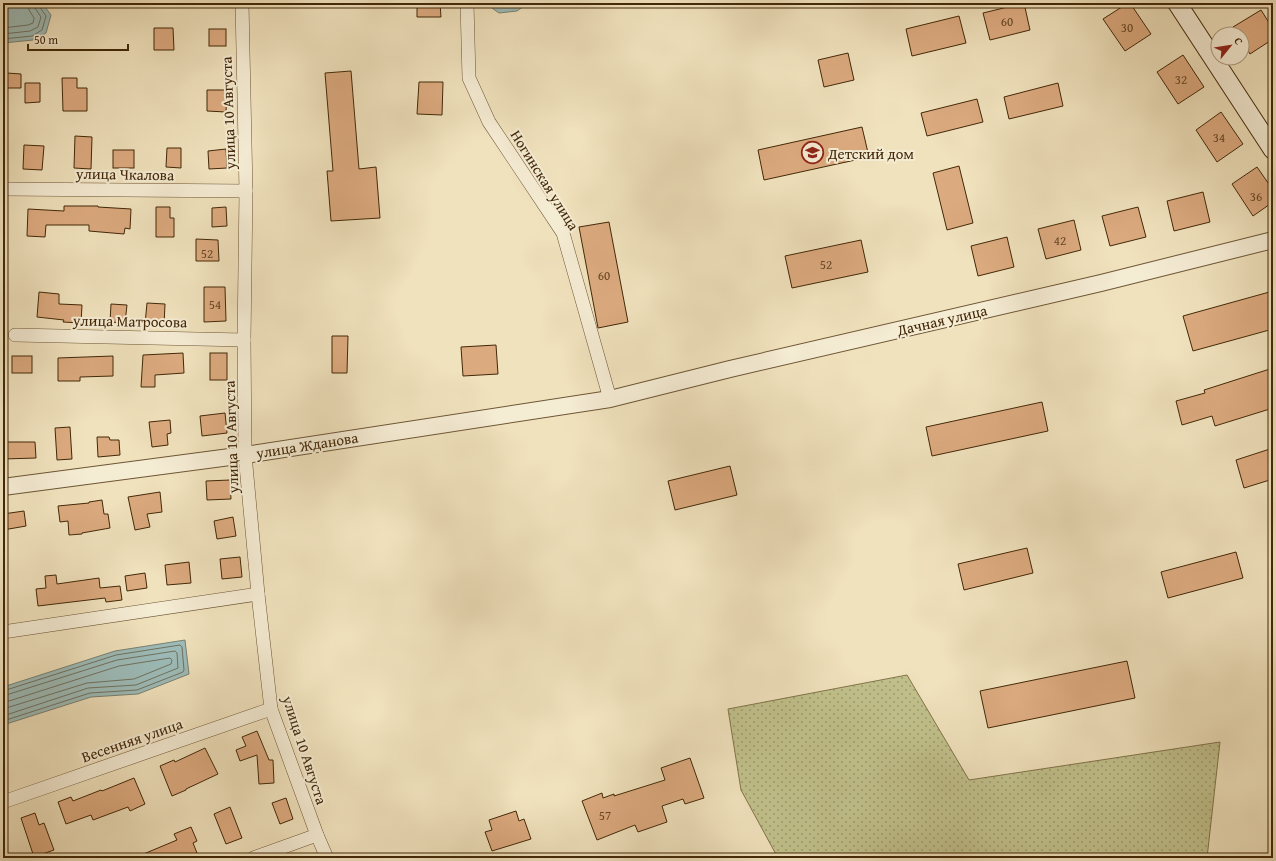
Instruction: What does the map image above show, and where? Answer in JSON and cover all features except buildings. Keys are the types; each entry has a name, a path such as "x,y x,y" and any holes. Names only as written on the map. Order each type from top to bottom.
{"main road":[{"path":"1176,3 1273,150"}],"street":[{"name":"улица 10 Августа","path":"242,3 246,192 244,340 245,455 258,594 271,709 317,835 327,858"},
{"name":"Ногинская улица","path":"467,3 469,78 489,122 563,233 610,399"},
{"name":"улица Чкалова","path":"3,189 246,192"},
{"name":"Дачная улица","path":"610,399 730,369 1101,283 1273,240"},
{"name":"улица Матросова","path":"15,335 244,340"},
{"name":"улица Жданова","path":"3,487 245,455 610,399"},
{"path":"3,632 258,594"},
{"name":"Весенняя улица","path":"3,802 271,709"},
{"path":"253,858 317,835"}],"green space":[{"path":"907,675 969,780 1220,742 1207,858 778,858 741,790 728,709"}],"water":[{"path":"3,3 42,3 51,15 46,33 33,40 3,43"},
{"path":"489,3 528,3 517,11 499,13 492,8"},
{"path":"185,640 189,674 138,694 91,697 3,725 3,687 115,651"}],"place":[{"name":"Детский дом","path":"813,153"}]}
